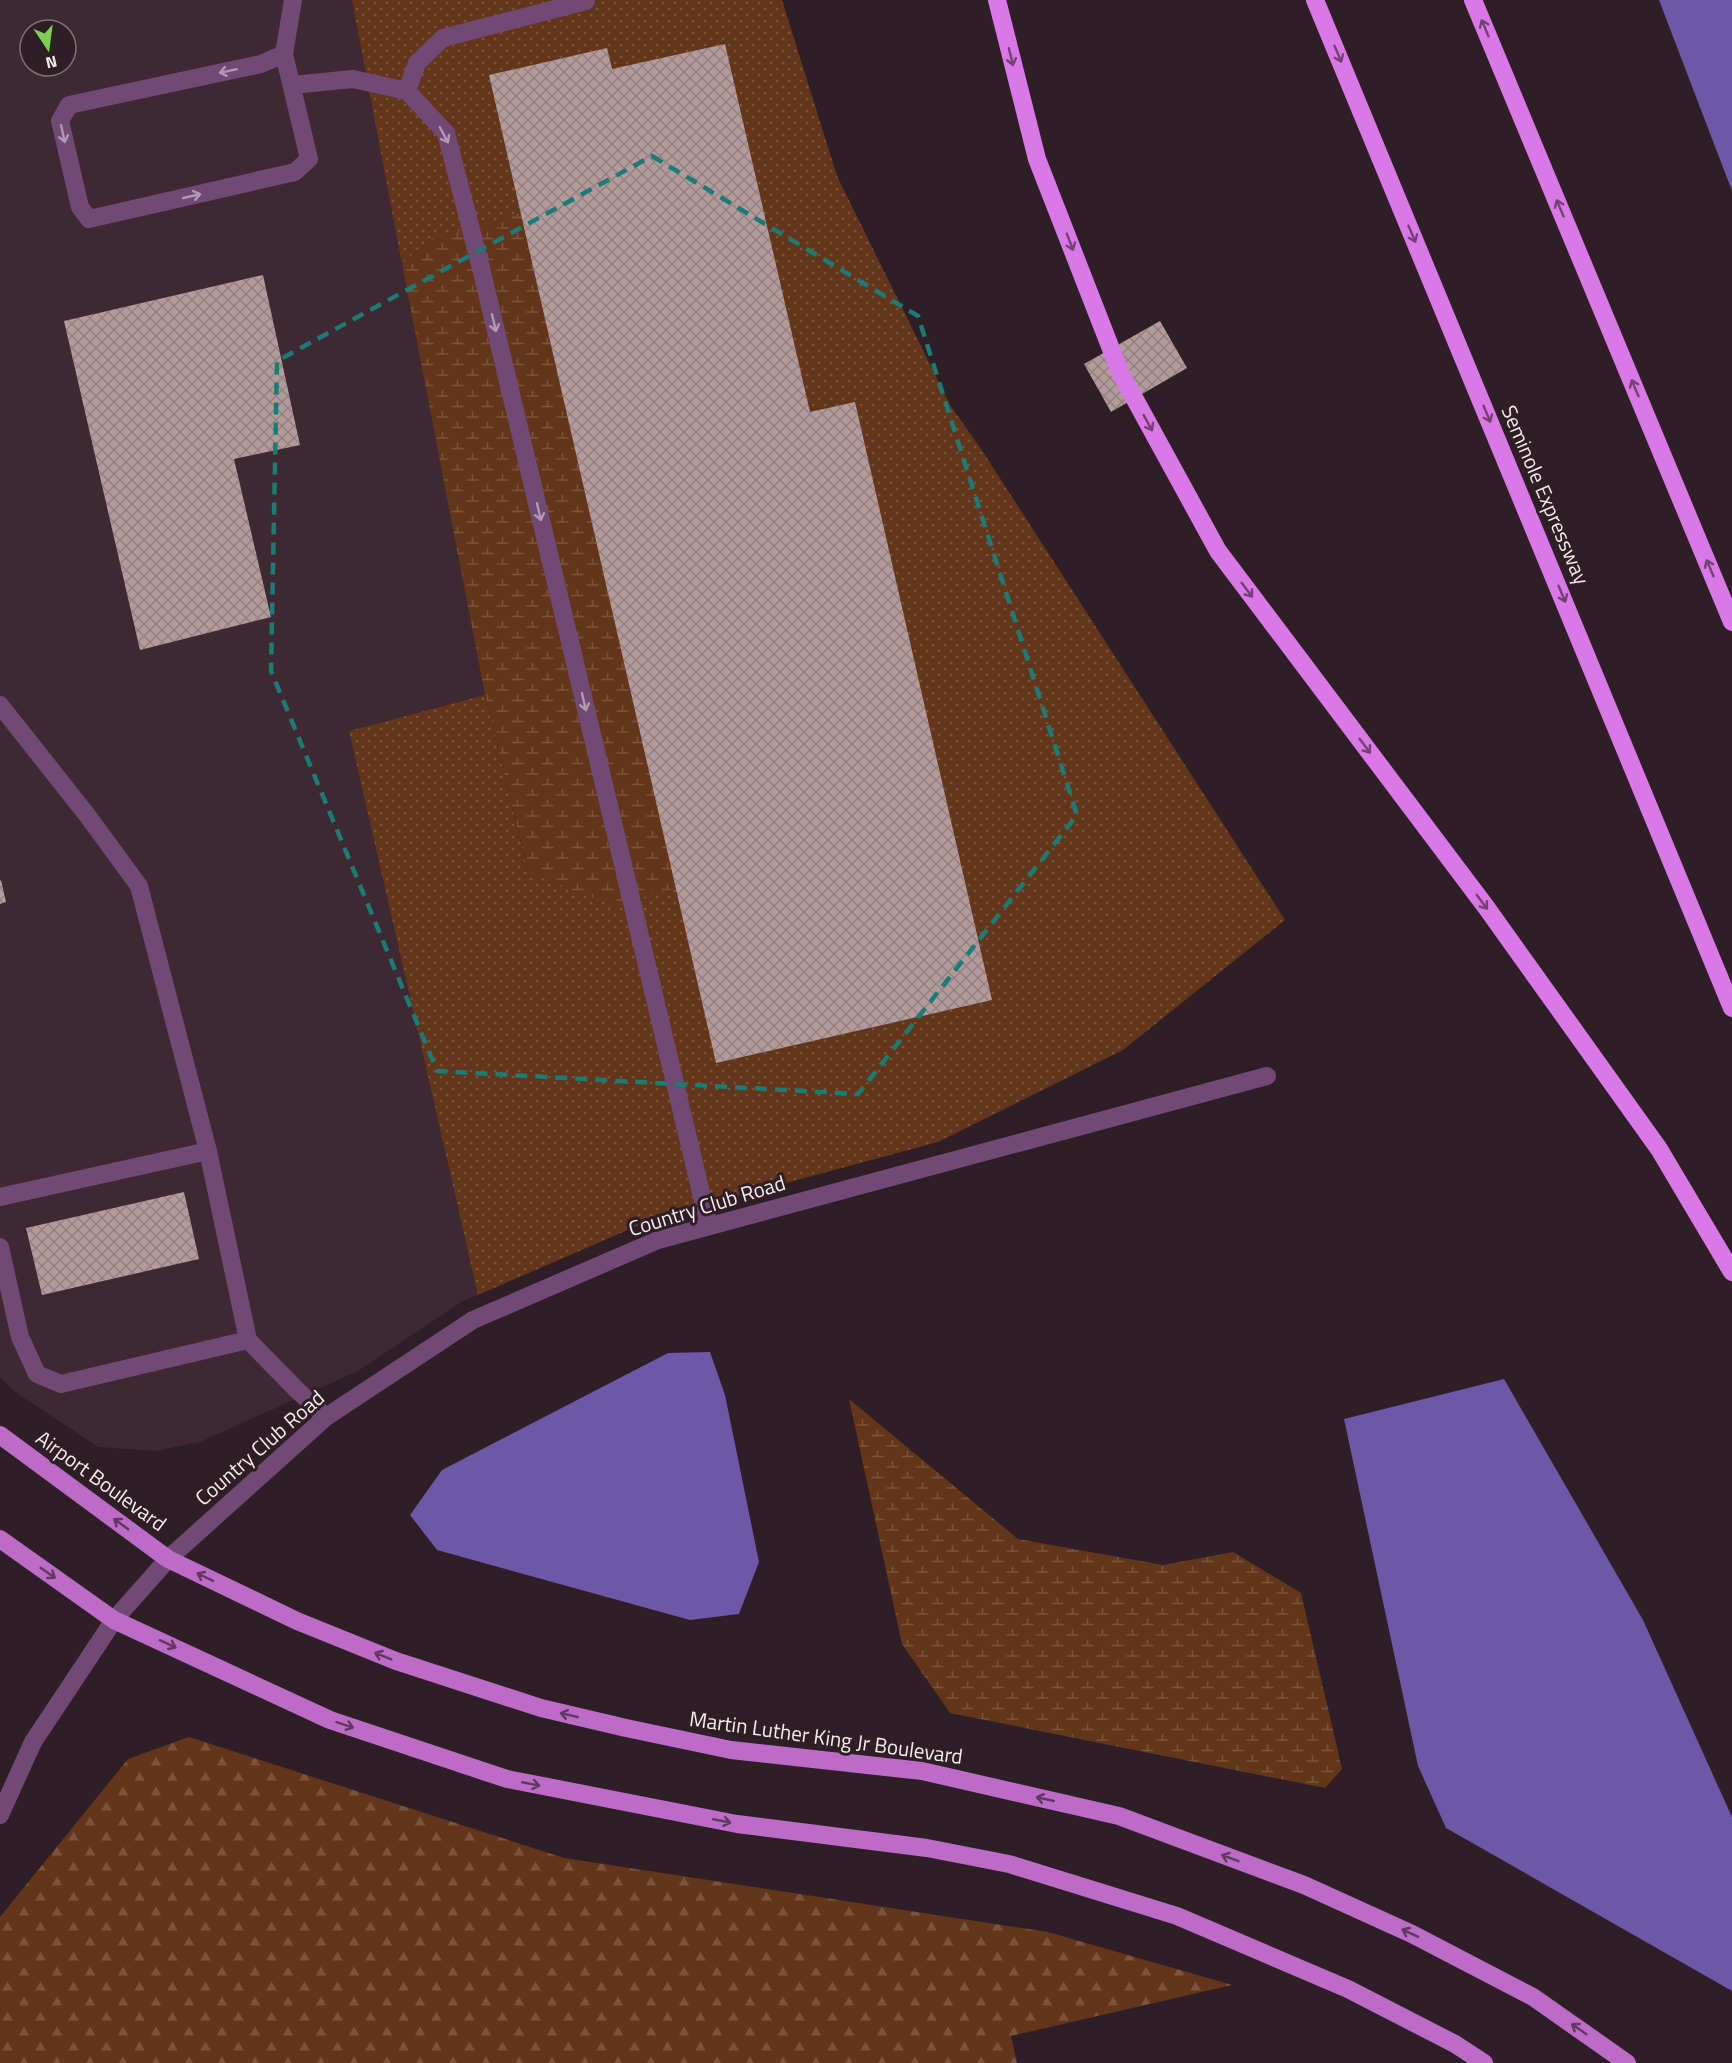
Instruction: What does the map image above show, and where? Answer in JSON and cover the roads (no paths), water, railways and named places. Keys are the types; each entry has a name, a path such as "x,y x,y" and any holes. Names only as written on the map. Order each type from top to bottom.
{"highway":[{"path":"997,0 1037,159 1120,372 1218,550 1486,908 1659,1149 1732,1272"},
{"name":"Seminole Expressway","path":"1315,0 1732,1008"},
{"path":"1473,0 1732,622"}],"main road":[{"name":"Airport Boulevard","path":"0,1435 168,1559"},
{"path":"0,1539 114,1620 330,1720 507,1779 736,1824 927,1848 1009,1864 1177,1916 1348,1989 1455,2044 1484,2063"},
{"name":"Martin Luther King Jr Boulevard","path":"168,1559 297,1621 396,1661 541,1708 731,1750 922,1771 1119,1816 1304,1885 1412,1934 1533,1996 1627,2063"}],"street":[{"path":"284,54 261,64 69,105 60,121 80,207 89,219 295,172 309,159 284,54 293,0"},
{"path":"407,90 417,63 443,38 586,1"},
{"path":"292,85 353,79 407,90 446,133 487,291 709,1226"},
{"path":"0,705 87,815 139,886 208,1151 248,1340 326,1417"},
{"name":"Country Club Road","path":"168,1559 326,1417 473,1320 658,1240 1267,1076"},
{"path":"0,1197 208,1151"},
{"path":"0,1247 20,1337 37,1374 61,1384 248,1340"},
{"name":"Airport Boulevard","path":"0,1815 33,1742 114,1620 168,1559"}]}
